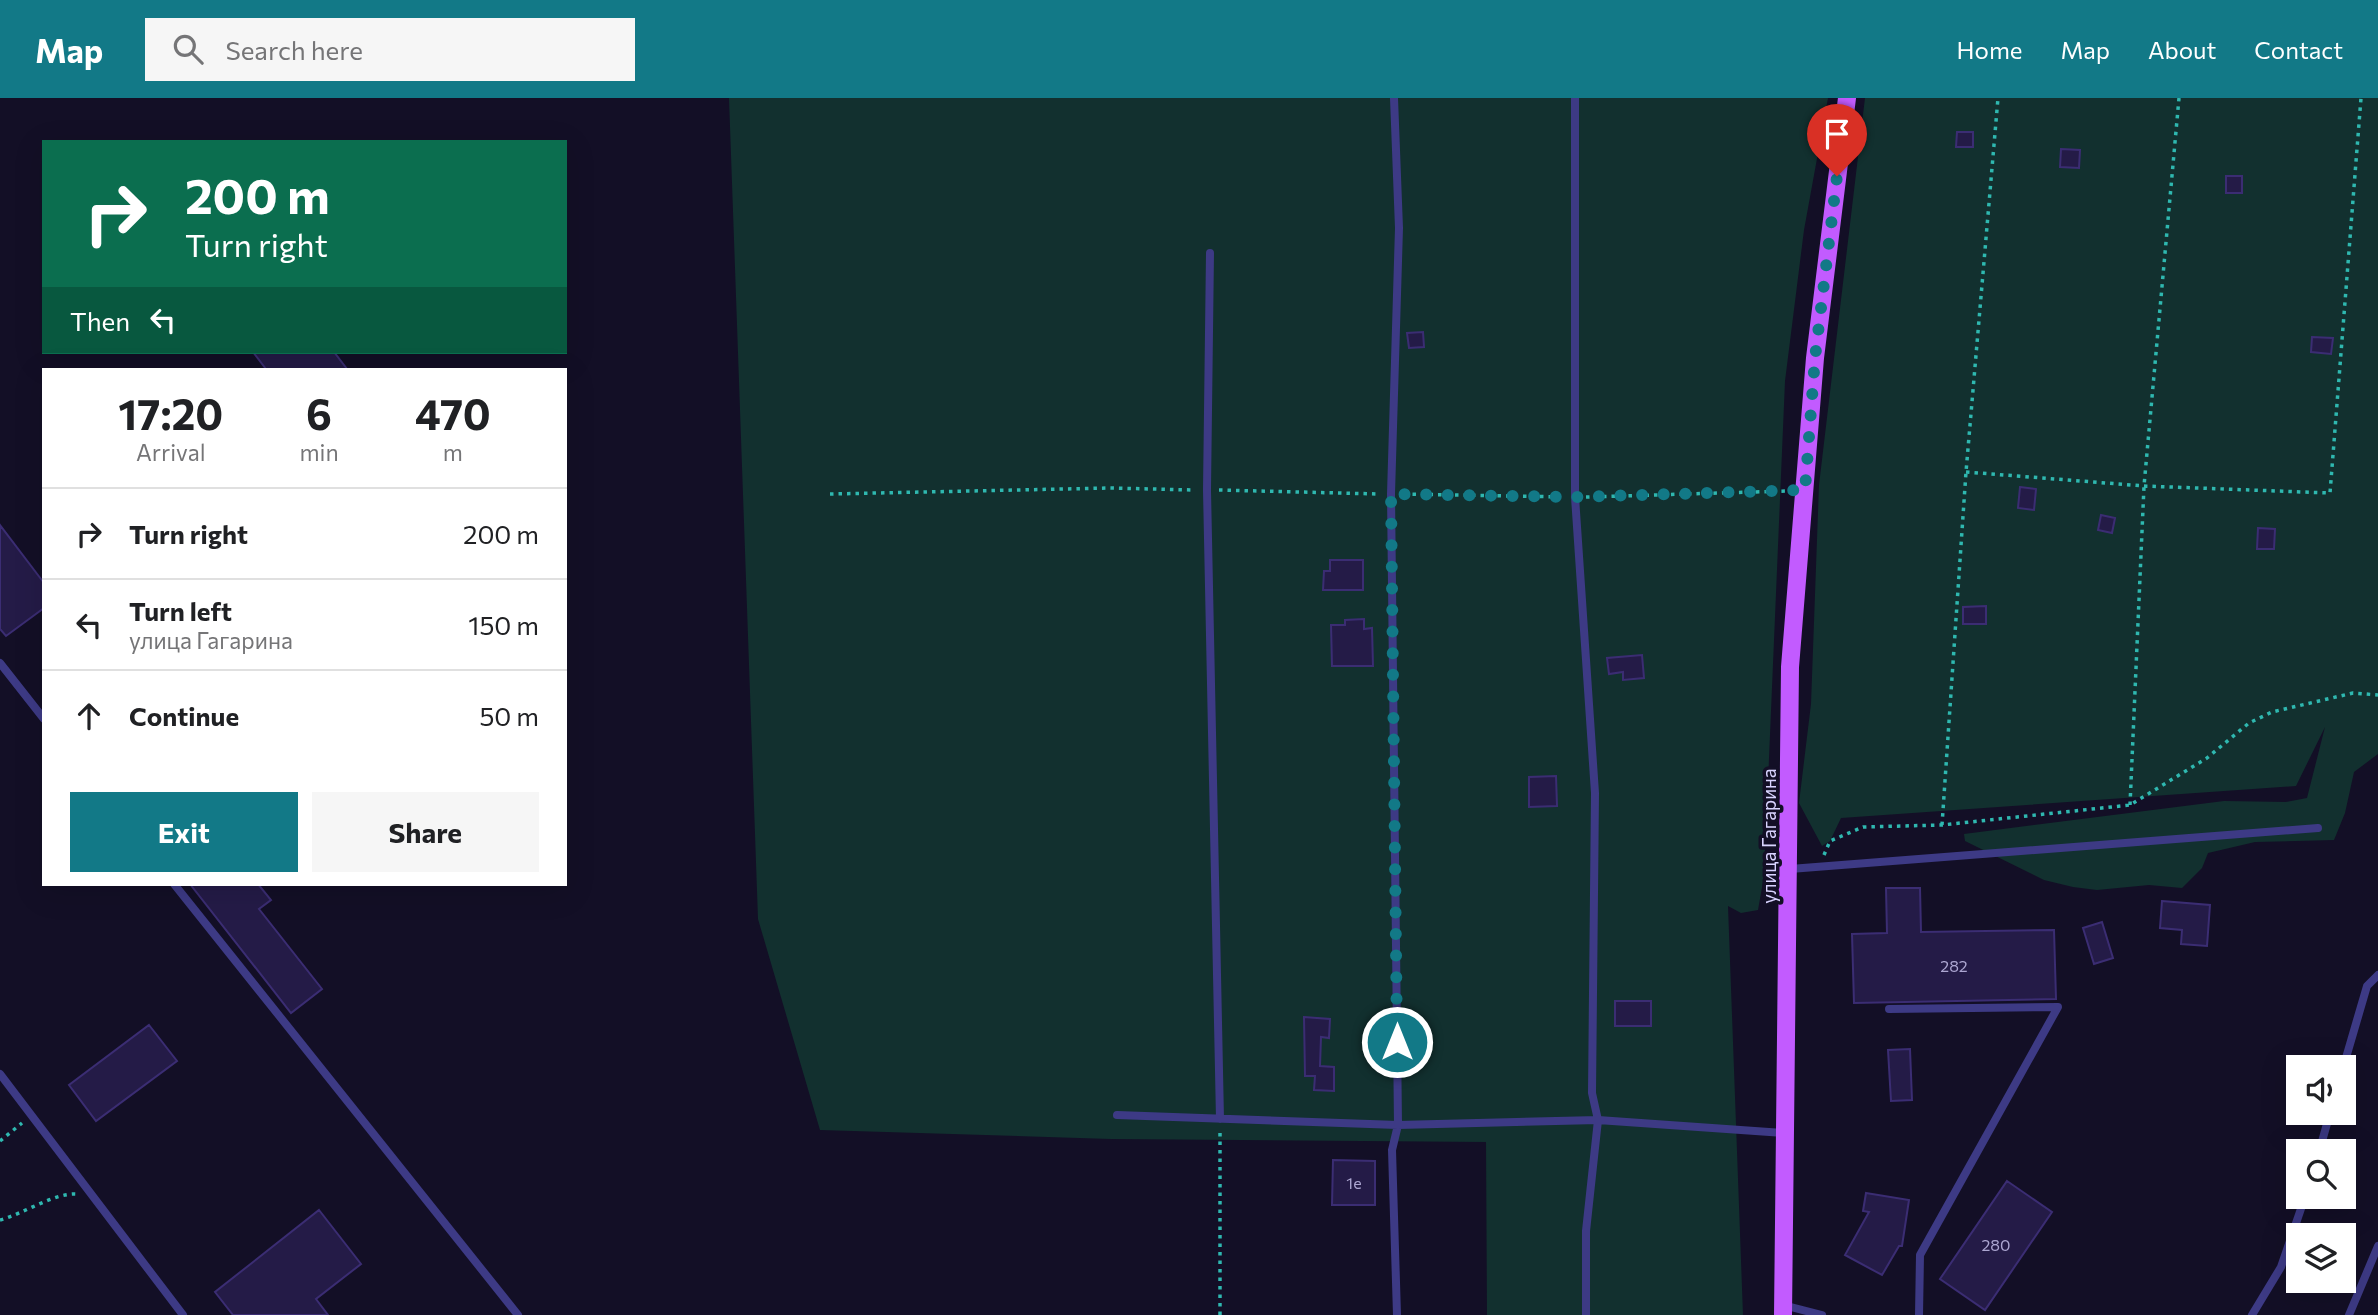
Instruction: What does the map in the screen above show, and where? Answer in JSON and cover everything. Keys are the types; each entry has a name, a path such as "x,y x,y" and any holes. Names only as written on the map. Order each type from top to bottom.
{"main road":[{"name":"улица Гагарина","path":"1783,1310 1788,1133 1790,667 1815,358 1847,98"}],"lane":[{"path":"1394,98 1399,228 1391,494 1398,1125 1392,1150 1397,1315"},
{"path":"1575,98 1575,497 1595,793 1592,1093 1598,1120 1587,1231 1586,1315"},
{"path":"1210,253 1207,490 1220,1119"},
{"path":"0,663 42,716"},
{"path":"1790,869 2318,828"},
{"path":"176,886 519,1315"},
{"path":"2347,1055 2367,986 2378,975"},
{"path":"1889,1009 2058,1007 1920,1255 1919,1315"},
{"path":"0,1074 183,1315"},
{"path":"1117,1115 1398,1125 1598,1120 1788,1133"},
{"path":"2252,1315 2281,1267 2301,1209"},
{"path":"2349,1315 2378,1246"},
{"path":"1783,1310 1822,1315"}],"path":[{"path":"1942,825 1966,472 1998,98"},
{"path":"2130,805 2144,486 2179,98"},
{"path":"1966,472 2144,486 2330,493 2361,98"},
{"path":"830,494 1110,488 1575,497 1805,490"},
{"path":"1819,866 1830,841 1863,827 1942,825 2130,805 2207,758 2249,723 2272,712 2353,693 2378,695"},
{"path":"0,1142 31,1115"},
{"path":"1220,1119 1220,1315"},
{"path":"0,1220 23,1214 65,1194 92,1195"}],"green space":[{"path":"729,98 1828,98 1804,230 1785,381 1764,876 1758,910 1741,913 1728,906 1743,1315 1487,1315 1486,1142 1111,1139 820,1130 758,919"},
{"path":"1865,98 2378,98 2378,754 2354,772 2345,813 2334,840 2255,842 2208,853 2202,868 2182,888 2149,885 2097,890 2044,880 1965,841 1964,834 2224,801 2286,802 2307,798 2325,727 2296,786 1841,818 1830,841 1822,846 1799,803 1811,704 1819,485"}],"building":[{"path":"1957,132 1973,132 1973,147 1956,147"},
{"path":"2061,149 2080,150 2079,168 2060,167"},
{"path":"2226,176 2242,176 2242,193 2226,193"},
{"path":"1423,332 1424,347 1409,348 1407,333"},
{"path":"2312,337 2333,338 2331,354 2311,352"},
{"path":"255,354 336,354 346,368 265,368"},
{"path":"2020,487 2036,489 2034,510 2018,508"},
{"path":"2101,515 2115,518 2112,533 2098,530"},
{"path":"0,525 42,580 42,609 6,636 0,629"},
{"path":"2258,528 2275,529 2274,549 2257,549"},
{"path":"1330,560 1363,560 1363,590 1323,590 1324,571 1330,571"},
{"path":"1986,606 1986,624 1963,624 1963,607"},
{"path":"1364,619 1364,629 1372,628 1373,666 1332,666 1331,625 1345,625 1345,620"},
{"path":"1642,655 1644,678 1623,680 1623,672 1609,674 1607,658"},
{"path":"1556,776 1557,806 1529,807 1529,777"},
{"path":"192,886 260,886 271,900 259,909 322,989 291,1013"},
{"path":"1886,888 1920,888 1921,932 2054,930 2056,999 1854,1003 1852,934 1887,933"},
{"path":"2162,901 2210,905 2207,946 2181,944 2182,930 2160,928"},
{"path":"2102,922 2113,958 2094,964 2083,928"},
{"path":"1615,1001 1651,1001 1651,1026 1615,1026"},
{"path":"1304,1017 1330,1019 1329,1038 1321,1037 1320,1066 1334,1067 1334,1091 1314,1090 1315,1076 1305,1076"},
{"path":"149,1025 177,1061 96,1121 69,1085"},
{"path":"1910,1049 1912,1100 1891,1101 1888,1050"},
{"path":"1333,1160 1375,1161 1375,1205 1332,1205"},
{"path":"2007,1181 2052,1212 1985,1310 1940,1279"},
{"path":"1866,1193 1909,1200 1902,1246 1899,1246 1882,1275 1845,1255 1869,1212 1863,1211"},
{"path":"319,1210 361,1264 316,1299 328,1315 233,1315 215,1292"}],"route":[{"path":"1397,1042 1391,494 1575,497 1805,490 1815,358 1837,176"}]}
